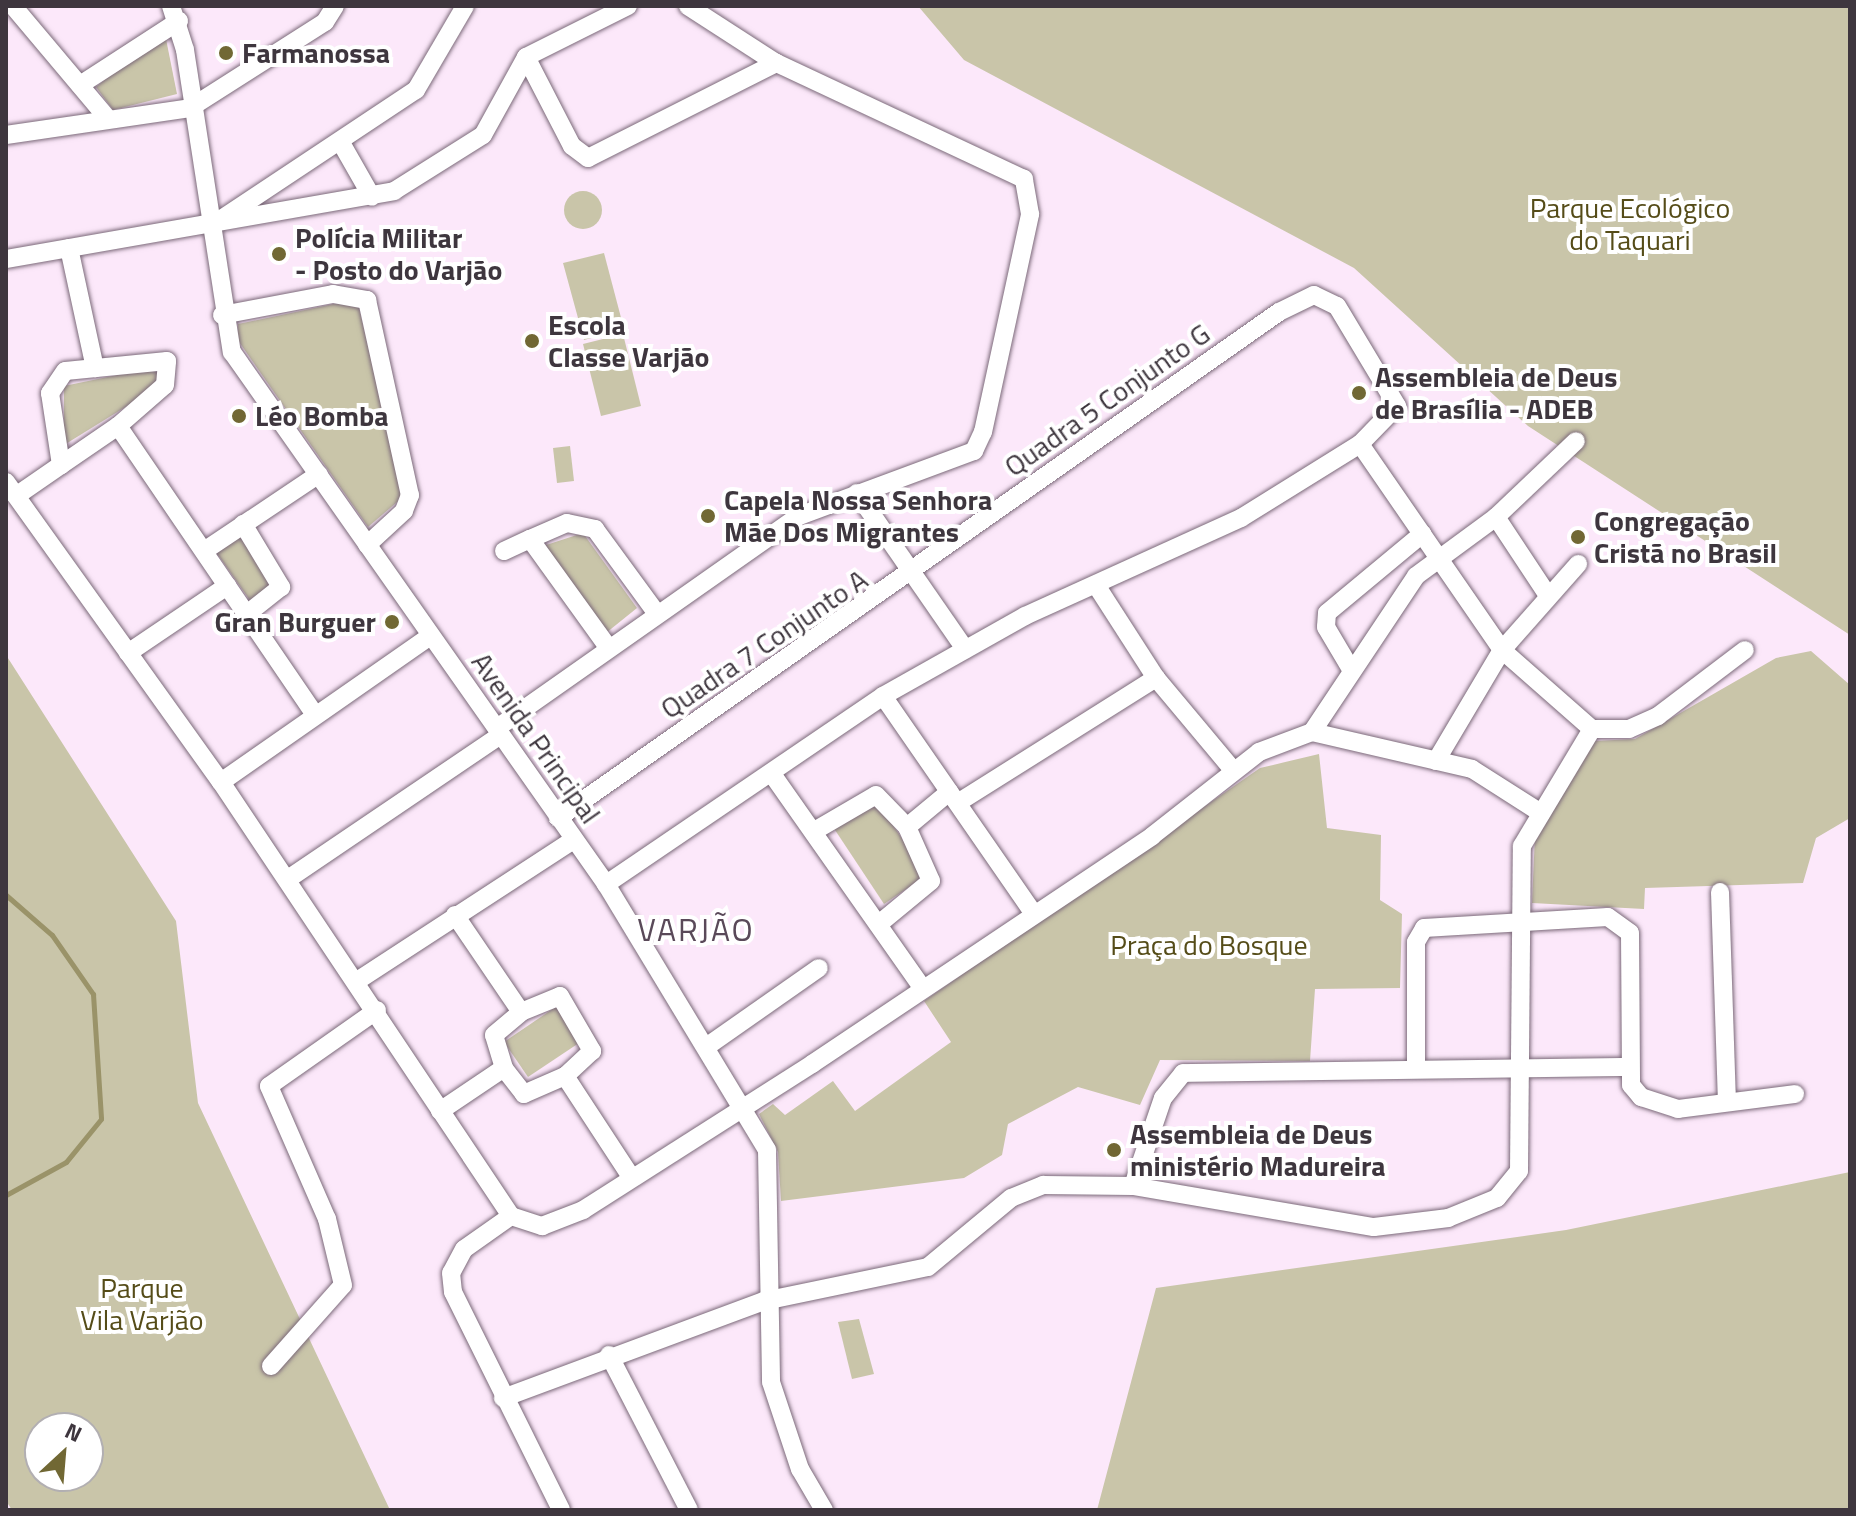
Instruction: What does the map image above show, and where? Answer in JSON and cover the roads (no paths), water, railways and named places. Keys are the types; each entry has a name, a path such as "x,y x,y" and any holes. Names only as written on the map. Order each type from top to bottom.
{"street":[{"path":"13,6 108,119"},
{"path":"6,135 190,108 314,31 335,6"},
{"path":"210,226 426,81 465,6"},
{"path":"6,259 372,197 425,177 469,149 501,110 526,57 628,6"},
{"path":"288,879 499,732 655,611 810,509 974,451 979,442 1029,187 1014,170 776,63 688,6"},
{"path":"80,85 175,13"},
{"name":"Avenida Principal","path":"175,13 222,315 232,352 606,884 746,1106 770,1166 764,1301 778,1408 824,1510"},
{"path":"526,57 572,146 588,158 776,63"},
{"path":"340,141 372,197"},
{"path":"69,248 95,368"},
{"path":"222,315 333,294 367,300 410,495 404,511 367,545"},
{"name":"Quadra 5 Conjunto G","path":"915,575 1299,300 1314,295 1337,306 1393,395 1396,411 1360,444"},
{"path":"61,465 50,393 65,371 154,358 172,371 118,426 61,465 11,491 288,879 511,1216 551,1227 746,1106 1032,911 1152,836 1233,770 1312,732 1400,596 1438,556 1496,517 1576,441"},
{"path":"118,426 315,715"},
{"path":"606,884 883,696 965,649 1241,518 1360,444 1502,650 1592,729 1629,729 1658,716 1745,650"},
{"path":"204,551 319,474"},
{"name":"Quadra 7 Conjunto A","path":"558,818 915,575 857,493"},
{"path":"1496,517 1547,594"},
{"path":"504,551 567,523 595,529 655,611"},
{"path":"243,524 281,587 247,614"},
{"path":"1352,671 1326,627 1327,613 1422,534"},
{"path":"530,539 608,647"},
{"path":"1436,761 1502,650 1547,594 1578,564"},
{"path":"915,575 965,649"},
{"path":"1096,585 1156,678 1233,770"},
{"path":"128,653 227,586"},
{"path":"221,782 430,636"},
{"path":"907,827 1156,678"},
{"path":"883,696 1032,911"},
{"path":"503,1398 609,1355 764,1301 928,1267 1023,1191 1133,1186 1374,1227 1467,1213 1509,1188 1519,1171 1524,1067 1522,846 1592,729"},
{"path":"1312,732 1490,777 1541,813"},
{"path":"772,774 816,830 921,986"},
{"path":"816,830 876,795 907,827 931,881 880,923"},
{"path":"357,981 573,840"},
{"path":"1720,892 1727,1102"},
{"path":"455,915 521,1012"},
{"path":"1416,1069 1416,942 1424,928 1608,917 1626,926 1632,945 1631,1085 1659,1107 1795,1094"},
{"path":"709,1045 819,968"},
{"path":"560,996 592,1051 565,1076 530,1095 504,1068 494,1035 521,1012 560,996"},
{"path":"271,1366 343,1285 327,1219 269,1086 377,1010"},
{"path":"1133,1186 1163,1098 1183,1073 1630,1067"},
{"path":"440,1111 504,1068"},
{"path":"565,1076 631,1177"},
{"path":"511,1216 464,1249 451,1273 461,1318 561,1510"},
{"path":"609,1355 689,1510"}],"waterway":[{"path":"6,895 52,935 93,994 101,1119 66,1162 6,1195"}],"place":[{"name":"Farmanossa","path":"226,53"},
{"name":"Polícia Militar - Posto do Varjão","path":"279,254"},
{"name":"Escola Classe Varjão","path":"532,341"},
{"name":"Assembleia de Deus de Brasília - ADEB","path":"1359,393"},
{"name":"Léo Bomba","path":"239,416"},
{"name":"Capela Nossa Senhora Mãe Dos Migrantes","path":"708,516"},
{"name":"Congregação Cristã no Brasil","path":"1578,537"},
{"name":"Gran Burguer","path":"392,622"},
{"name":"Assembleia de Deus ministério Madureira","path":"1114,1150"}],"district":[{"name":"VARJÃO","path":"696,929"}],"park label":[{"name":"Parque Ecológico do Taquari","path":"1630,224"},
{"name":"Praça do Bosque","path":"1209,945"},
{"name":"Parque Vila Varjão","path":"142,1304"}]}
